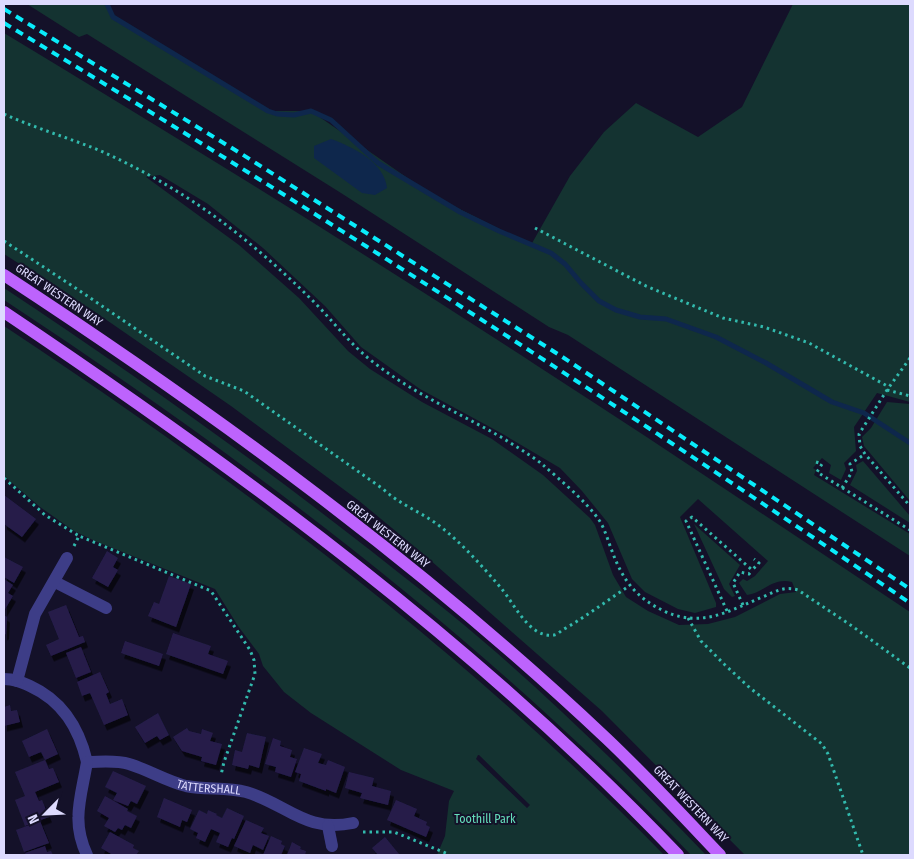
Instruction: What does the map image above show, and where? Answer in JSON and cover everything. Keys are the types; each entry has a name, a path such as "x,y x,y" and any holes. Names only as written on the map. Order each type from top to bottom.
{"main road":[{"name":"GREAT WESTERN WAY","path":"4,275 226,428 342,515 436,589 541,679 601,734 720,855"},
{"path":"4,312 130,398 249,484 428,622 539,719 678,855"}],"street":[{"path":"17,680 36,614 67,558"},
{"path":"55,582 106,608"},
{"path":"4,679 17,680 45,694 56,702 68,715 78,732 87,762 78,818 80,840 87,855"},
{"name":"TATTERSHALL","path":"87,762 119,762 185,786 247,792 292,814 328,826 353,823"},
{"path":"328,826 332,846"}],"path":[{"path":"4,114 99,150 128,164 161,181 221,221 314,302 359,350 376,365 410,387 527,453 559,479 599,520 622,575 629,586 639,595 663,610 688,618 700,619 727,611 785,588 798,590 910,668"},
{"path":"535,228 646,286 723,318 772,330 809,343 888,388 910,396"},
{"path":"4,241 205,376 244,391 397,501 438,525 475,559 506,594 531,627 548,635 556,634 594,611 629,586"},
{"path":"910,358 888,388 859,434 860,446 865,454 910,506"},
{"path":"842,488 852,472 850,464 865,454"},
{"path":"816,462 822,464 818,472 910,530"},
{"path":"4,478 40,512 79,536 211,591 243,637 254,660 254,674 224,762 218,789"},
{"path":"727,611 686,521 692,517 752,570"},
{"path":"67,558 79,536"},
{"path":"743,605 733,583 740,572 749,574 759,563 754,559"},
{"path":"688,618 701,641 724,664 750,688 822,744 828,754 863,855"},
{"path":"353,823 358,833 394,832 448,854"}],"green space":[{"path":"27,4 107,4 113,17 268,111 311,111 432,195 531,245 570,176 604,132 636,103 698,137 742,107 793,4 910,4 910,402 877,393 854,427 856,451 844,463 846,469 841,480 829,473 831,465 822,458 813,468 816,470 814,475 910,534 910,556 568,335 549,327 341,193 87,34 79,37"},
{"path":"4,33 205,155 470,322 910,612 910,855 745,855 602,711 421,552 358,500 231,406 95,312 4,254","holes":["160,175 208,204 263,248 325,306 361,347 420,389 560,468 608,523 632,579 645,592 678,609 695,613 716,607 680,517 698,499 768,561 755,576 747,581 743,579 739,583 747,595 753,594 773,583 785,581 792,582 796,592 780,594 735,617 708,624 679,625 648,611 626,597 613,575 595,525 590,518 543,475 492,439 422,402 370,369 348,351 299,298 239,245 146,177"]},
{"path":"4,288 235,448 325,515 450,614 497,653 578,727 706,855 691,855 613,776 532,701 449,628 363,558 276,490 186,425 4,300"},
{"name":"Toothill Park","path":"4,326 179,446 348,573 431,640 511,709 589,781 664,855 437,855 445,836 449,801 454,791 401,770 311,713 284,692 263,666 259,654 238,626 215,589 74,531 40,507 4,476","holes":["479,755 530,805 527,808 476,759"]},
{"path":"887,402 910,404 910,501 864,446 862,437 871,428"},
{"path":"863,461 910,516 910,523 850,485 857,471 856,465"},
{"path":"694,524 740,565 729,584 735,596 732,597 724,589"}],"water":[{"path":"331,139 358,151 374,163 385,179 387,188 375,195 362,193 314,158 314,146"}],"building":[{"path":"4,495 36,519 22,537 4,524"},
{"path":"107,551 118,558 113,567 118,570 108,587 92,578"},
{"path":"4,557 23,567 14,583 4,577"},
{"path":"169,576 191,584 176,627 148,616 154,602 159,604"},
{"path":"4,579 13,585 8,593 13,596 4,611"},
{"path":"66,605 79,637 83,636 85,642 51,656 46,645 59,639 48,612"},
{"path":"4,615 7,617 6,634 4,635"},
{"path":"173,633 211,646 208,654 228,661 223,674 166,654"},
{"path":"125,641 163,654 159,666 121,653"},
{"path":"81,647 91,672 76,678 66,653"},
{"path":"100,672 109,692 106,694 110,704 122,699 128,715 104,725 90,693 82,696 77,682"},
{"path":"10,705 11,711 17,710 20,722 4,726 4,707"},
{"path":"158,713 169,735 160,740 157,736 145,743 135,727"},
{"path":"187,728 189,731 201,734 202,729 213,733 210,741 222,744 216,765 201,761 202,757 182,751 173,737"},
{"path":"47,729 58,754 45,760 41,752 29,757 22,741"},
{"path":"247,733 266,737 259,768 249,765 248,769 232,765 235,750 242,752"},
{"path":"273,738 281,741 280,746 292,750 290,757 297,759 291,777 275,772 276,767 265,764"},
{"path":"304,748 322,754 318,763 326,765 328,760 345,767 336,793 299,781 301,774 295,772"},
{"path":"45,760 49,769 53,768 59,782 35,792 39,801 42,800 49,817 25,826 15,800 25,796 15,772"},
{"path":"113,771 146,786 137,804 131,801 128,806 113,800 117,793 105,787"},
{"path":"349,772 374,778 372,786 391,791 388,805 360,798 362,793 345,788"},
{"path":"105,796 137,816 131,828 125,825 122,830 118,828 115,832 104,826 109,818 97,811"},
{"path":"164,798 192,810 187,822 182,820 180,827 157,817"},
{"path":"396,800 417,809 414,816 427,822 426,825 430,827 426,837 387,820"},
{"path":"227,808 244,816 234,839 232,838 228,847 216,842 220,833 211,829 205,842 196,838 198,833 190,829 199,810 207,814 208,810 222,818"},
{"path":"246,820 264,828 261,833 269,836 263,850 253,845 250,853 234,846"},
{"path":"40,821 49,843 24,852 16,830"},
{"path":"110,832 134,845 133,848 139,851 136,855 113,855 101,848"},
{"path":"271,836 282,841 281,844 285,846 281,855 263,855"},
{"path":"385,837 398,855 378,855 372,848"},
{"path":"292,842 301,847 300,849 306,851 305,855 287,855"},
{"path":"45,846 47,852 51,851 53,855 26,855 25,853"}],"waterway":[{"path":"107,4 113,17 268,111 277,114 294,115 311,111 331,120 378,163 460,212 551,253 565,264 599,301 616,310 640,317 666,319 716,337 766,363 832,402 864,413 910,443"}],"railway":[{"path":"4,9 240,153 561,356 910,589"},
{"path":"4,23 233,163 574,379 910,603"}]}
